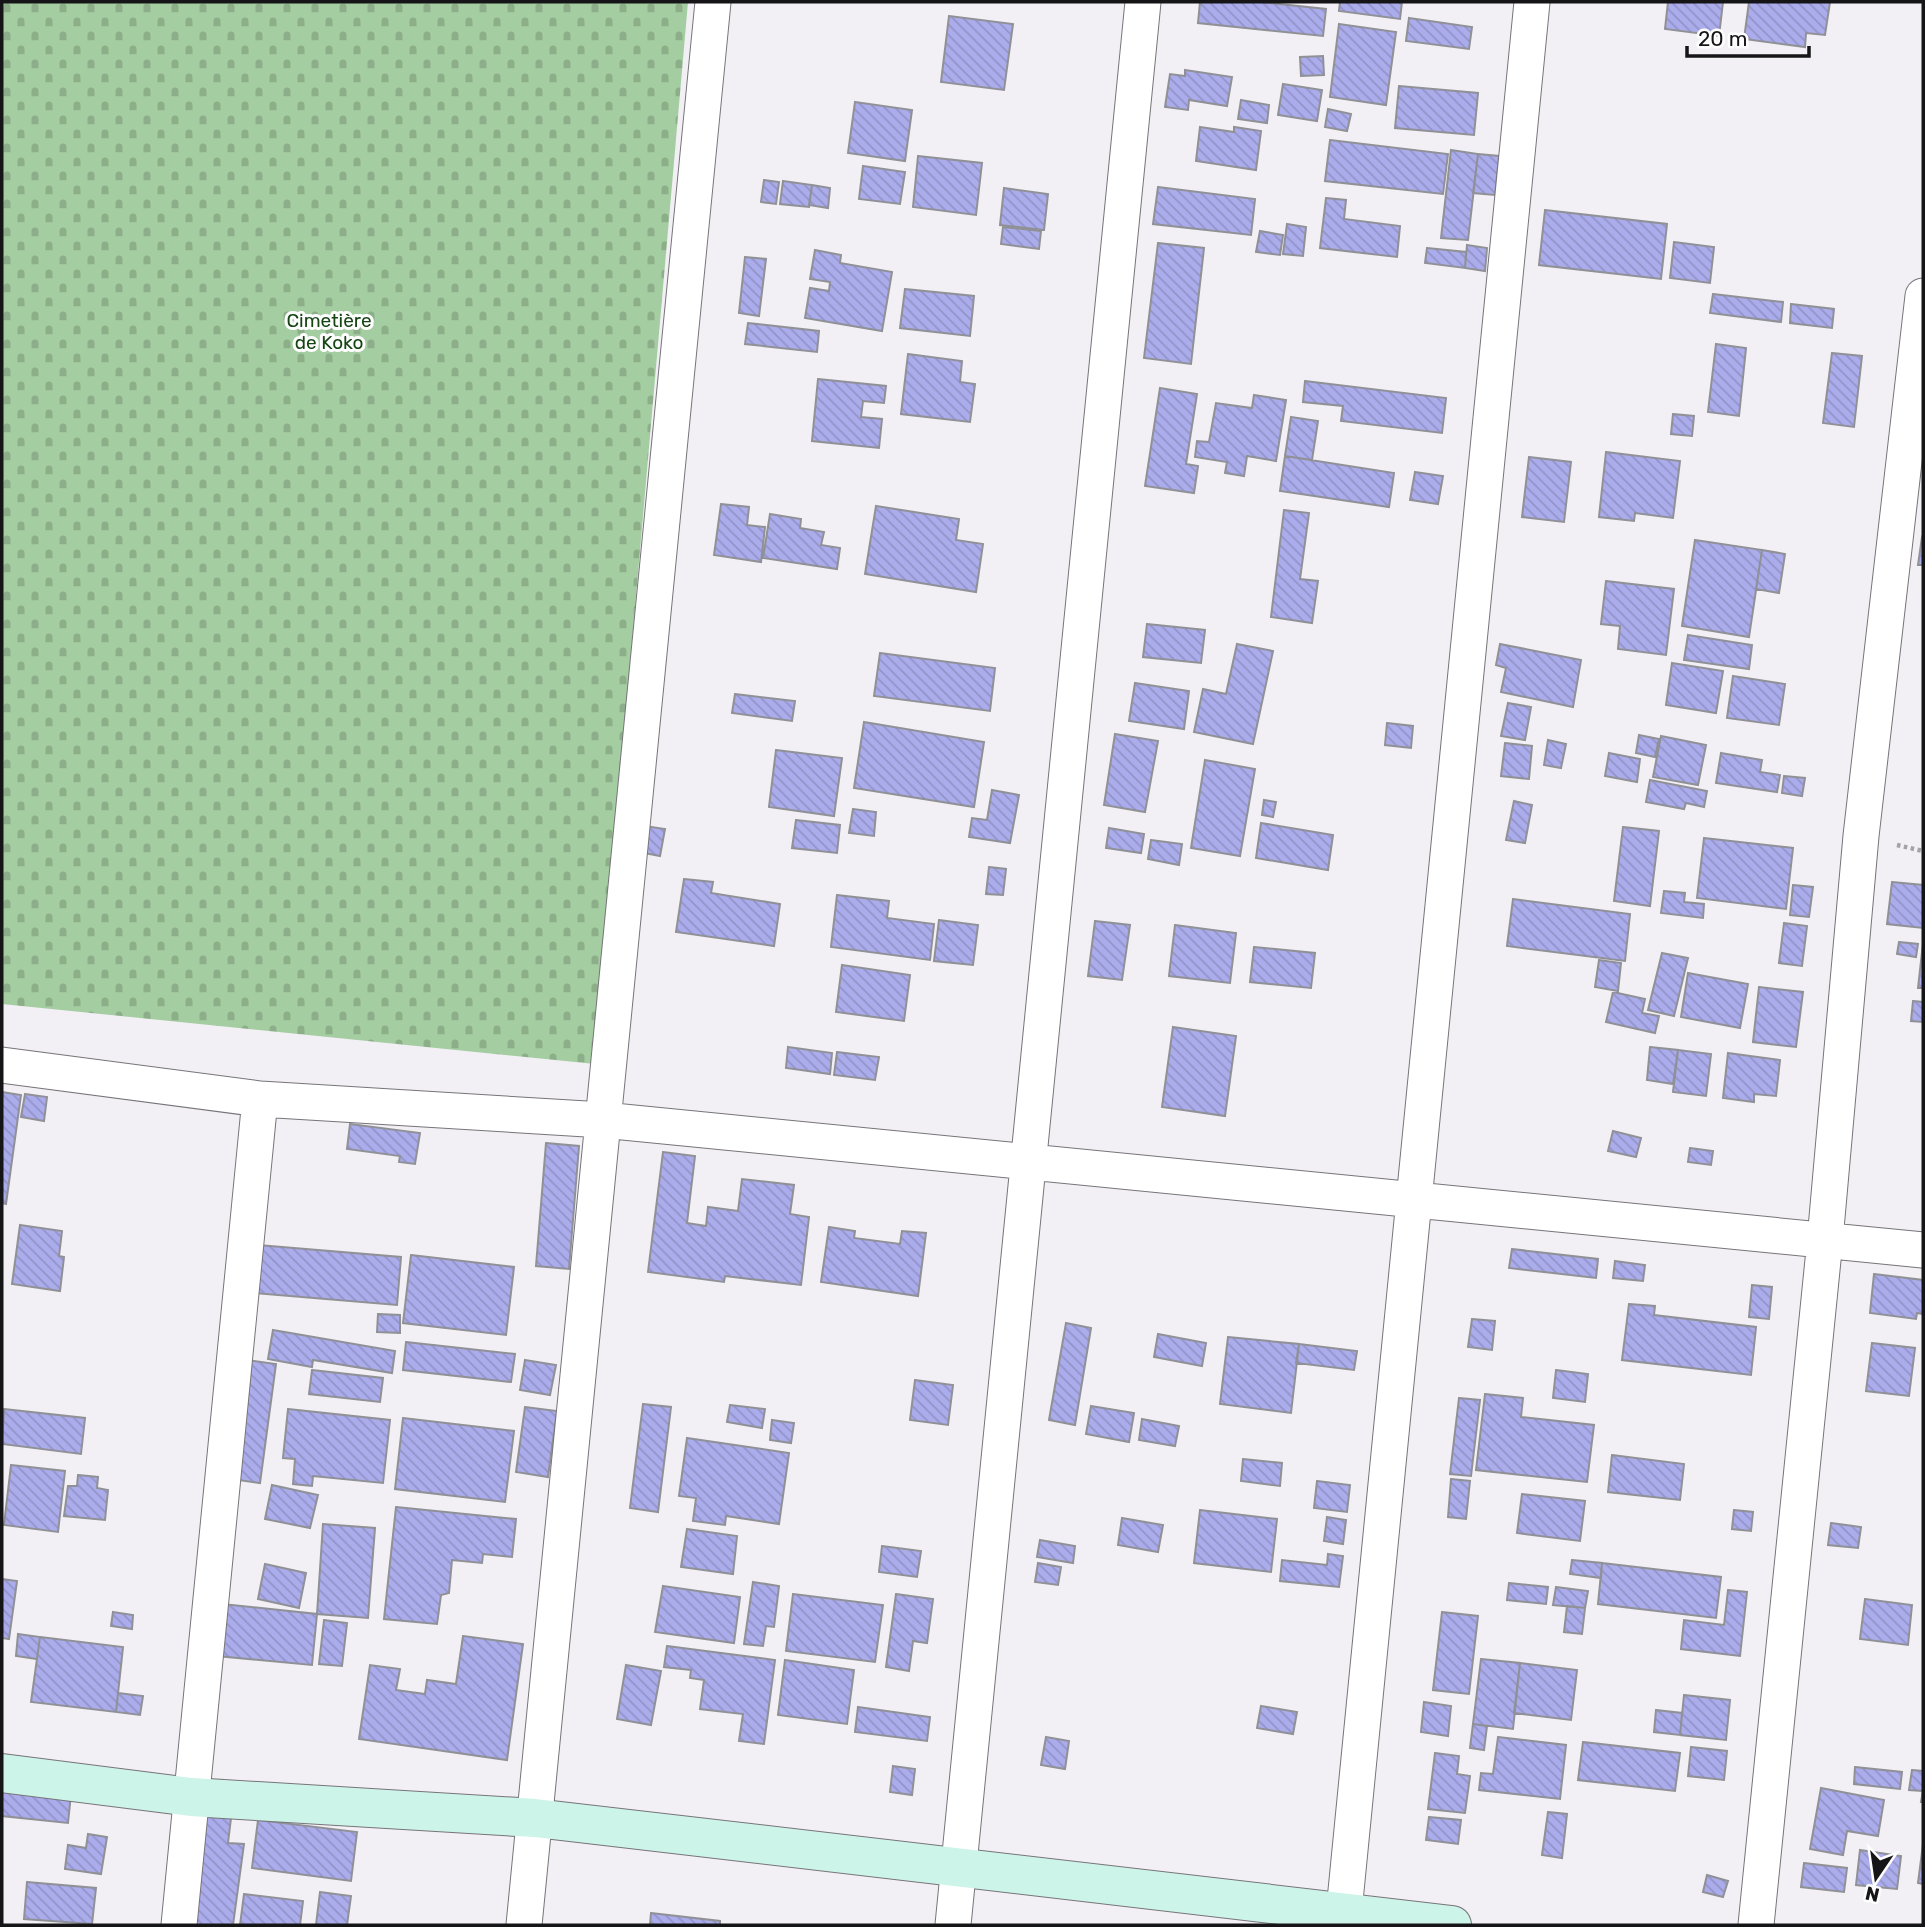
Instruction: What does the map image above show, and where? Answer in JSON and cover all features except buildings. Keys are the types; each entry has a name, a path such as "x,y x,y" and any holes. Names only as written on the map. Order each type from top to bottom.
{"main road":[{"path":"2,1773 191,1797 535,1818 1452,1925"}],"street":[{"path":"524,1925 713,2"},
{"path":"953,1925 1143,2"},
{"path":"1344,1911 1532,2"},
{"path":"1756,1925 1825,1240 1861,836 1923,296"},
{"path":"2,1065 260,1099 603,1120 1923,1250"},
{"path":"179,1925 260,1099"}],"green space":[{"name":"Cimetière de Koko","path":"2,2 688,2 595,1064 2,1004"}]}
